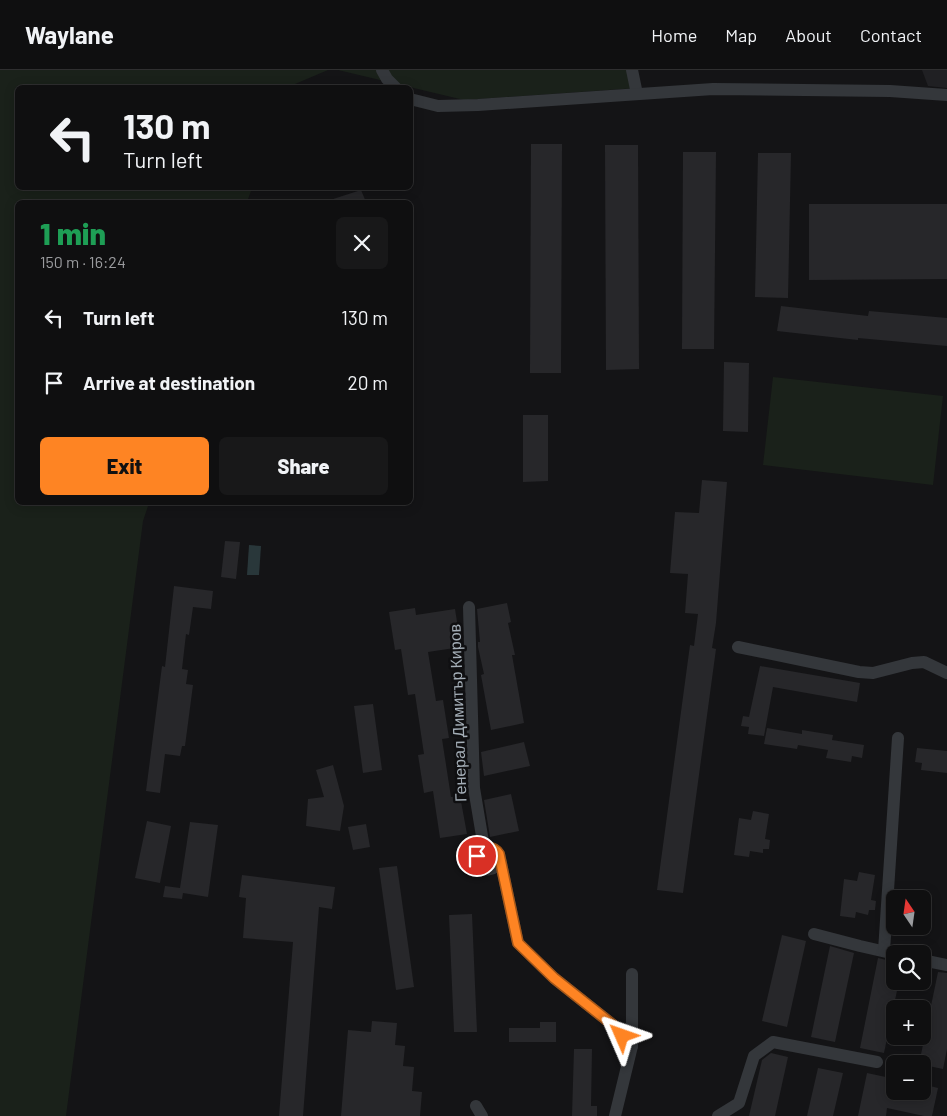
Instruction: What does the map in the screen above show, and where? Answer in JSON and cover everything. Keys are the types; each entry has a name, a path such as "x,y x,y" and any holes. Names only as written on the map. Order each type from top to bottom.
{"street":[{"path":"382,70 393,85"},
{"path":"632,70 636,94"},
{"path":"413,100 438,106 714,89 890,91 947,95"},
{"name":"Генерал Димитър Киров","path":"470,607 474,788 484,848"},
{"path":"738,647 859,672 873,673 912,663 924,662 947,673"},
{"path":"890,945 898,738"},
{"path":"503,880 481,867 477,860 479,853 484,848 491,848 497,851 518,943 554,978 613,1025 632,1046"},
{"path":"487,870 495,868 499,862"},
{"path":"814,934 886,952"},
{"path":"931,962 947,965"},
{"path":"615,1116 632,1046 632,974"},
{"path":"718,1116 739,1103 754,1056 773,1042 877,1062"}],"shaded area":[{"path":"0,70 328,70 293,85 15,85 15,190 251,190 248,200 15,200 15,505 148,505 143,521 66,1116 0,1116"},
{"path":"338,70 635,70 637,88 464,100 413,88 413,85 401,85"},
{"path":"922,70 947,70 947,88 928,86"},
{"path":"773,377 943,396 933,485 763,465"},
{"path":"249,545 261,546 259,575 247,575"}],"building":[{"path":"531,144 562,144 561,373 530,373"},
{"path":"605,145 638,145 639,369 606,370"},
{"path":"683,152 716,152 714,349 682,349"},
{"path":"758,153 791,153 788,298 755,297"},
{"path":"361,190 365,200 330,200"},
{"path":"809,204 947,204 947,279 809,280"},
{"path":"781,306 868,316 869,311 947,318 947,346 858,338 858,340 777,331"},
{"path":"724,362 749,363 748,432 723,431"},
{"path":"523,415 548,415 548,481 523,482"},
{"path":"702,480 727,482 716,623 712,648 716,649 683,893 657,890 690,645 694,646 698,614 685,613 688,574 670,573 675,512 699,513"},
{"path":"225,541 240,542 236,579 221,577"},
{"path":"174,586 213,591 211,609 193,607 189,635 186,634 182,669 188,670 186,684 193,685 185,746 182,746 180,756 165,754 160,793 146,791 162,666 165,667"},
{"path":"507,603 511,622 508,623 515,655 512,655 524,723 491,730 481,675 484,674 478,647 478,642 480,642 477,609"},
{"path":"415,608 416,615 455,609 461,647 428,652 436,701 443,700 449,738 442,739 451,797 460,796 467,834 440,838 433,791 424,793 418,755 424,754 415,694 408,695 401,649 395,650 389,612"},
{"path":"760,666 860,683 857,702 773,687 764,736 748,734 749,727 741,726 743,716 749,717"},
{"path":"373,704 382,770 363,773 354,706"},
{"path":"767,728 802,734 802,730 833,735 832,740 864,745 862,758 852,756 851,762 826,758 828,750 798,745 797,749 764,744"},
{"path":"524,742 530,766 484,776 481,752"},
{"path":"917,748 947,751 947,773 921,770 922,763 915,762"},
{"path":"333,765 344,806 340,831 306,826 308,799 324,797 316,770"},
{"path":"511,794 519,831 490,837 484,800"},
{"path":"753,811 769,814 765,839 770,840 769,849 763,849 763,853 750,851 749,857 734,855 739,818 751,820"},
{"path":"147,821 171,826 160,883 135,878"},
{"path":"190,822 218,825 208,897 183,893 182,899 163,897 165,886 180,888"},
{"path":"366,824 370,847 353,850 348,827"},
{"path":"397,866 414,987 396,990 379,868"},
{"path":"859,872 875,875 871,900 876,901 875,910 869,910 868,915 856,912 855,918 840,916 844,879 857,881"},
{"path":"242,875 335,887 332,909 319,907 303,1116 279,1116 293,942 243,938 246,898 239,897"},
{"path":"472,914 477,1032 454,1032 449,915"},
{"path":"782,935 806,941 787,1027 762,1021"},
{"path":"830,946 854,953 835,1042 811,1037"},
{"path":"878,958 886,960 886,990 897,990 895,1000 886,1000 886,1043 884,1053 860,1048"},
{"path":"938,972 947,973 947,1049 943,1069 931,1066 931,1055 921,1055 923,1045 931,1045 931,1006"},
{"path":"372,1021 397,1023 395,1045 405,1046 403,1066 414,1067 412,1091 422,1092 420,1116 341,1116 348,1030 371,1032"},
{"path":"540,1022 556,1022 556,1042 509,1042 509,1028 540,1028"},
{"path":"574,1049 592,1049 591,1106 597,1106 597,1116 572,1116"},
{"path":"771,1053 788,1057 775,1116 749,1116 762,1060"},
{"path":"818,1068 843,1073 833,1116 807,1116"},
{"path":"867,1073 886,1077 886,1100 931,1100 931,1086 938,1088 932,1116 887,1108 886,1116 858,1116"}],"route":[{"path":"477,856 481,850 488,847 494,849 499,854 499,862 518,943 554,978 613,1025 622,1036"}]}
